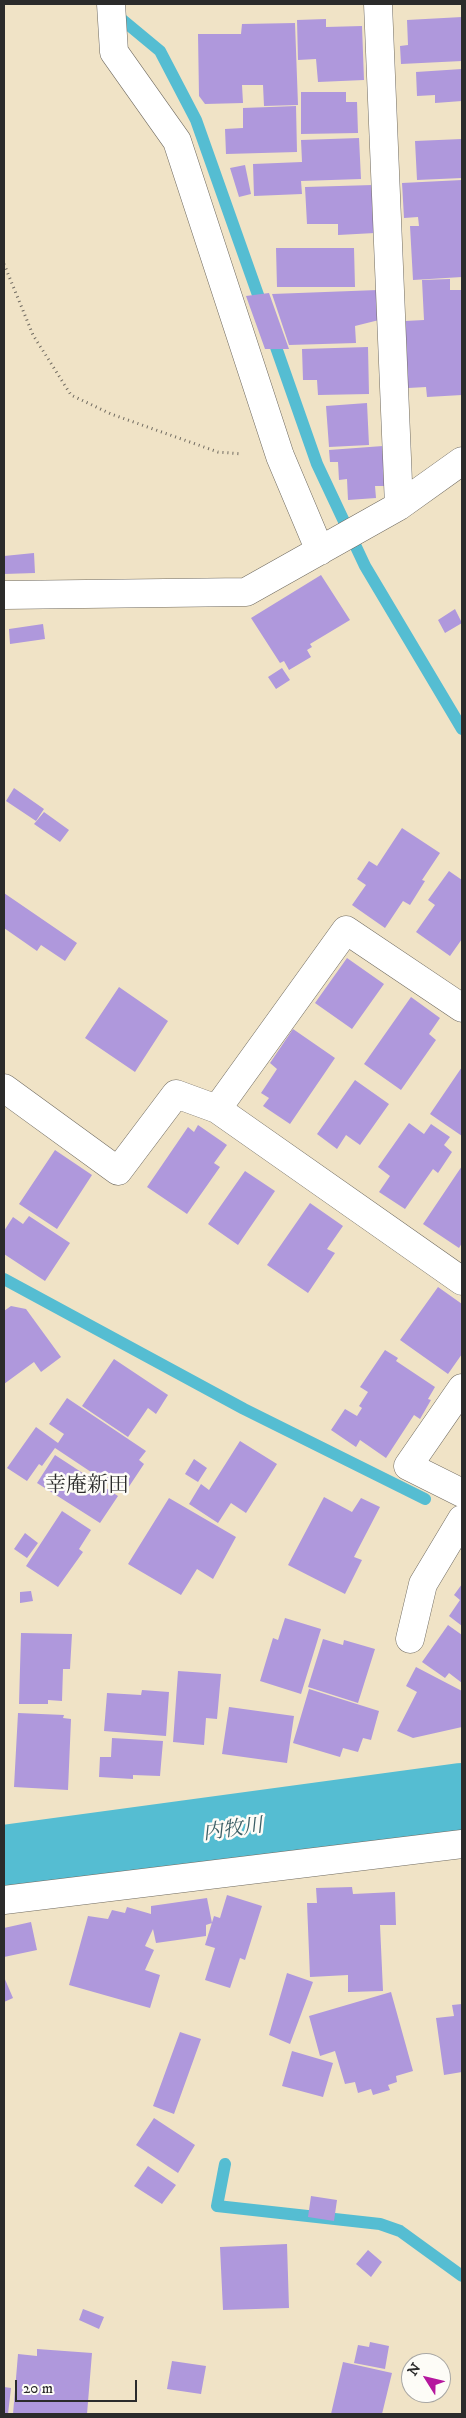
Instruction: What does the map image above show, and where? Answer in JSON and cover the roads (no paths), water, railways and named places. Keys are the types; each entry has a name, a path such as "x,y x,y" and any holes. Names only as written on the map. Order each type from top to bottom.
{"street":[{"path":"112,4 114,52 177,142 280,456 320,551"},
{"path":"378,4 399,506"},
{"path":"4,595 246,592 399,506 462,462"},
{"path":"217,1109 346,930 462,1008"},
{"path":"4,1088 118,1171 176,1094 217,1109 462,1281"},
{"path":"462,1388 408,1466 462,1493"},
{"path":"410,1639 423,1584 462,1519"},
{"path":"4,1900 462,1844"}],"waterway":[{"path":"113,12 160,51 196,120 263,309"},
{"path":"271,333 317,464 365,566 462,729"},
{"path":"4,1279 244,1409 425,1499"},
{"name":"内牧川","path":"4,1862 462,1800"},
{"path":"225,2164 217,2206 380,2224 400,2231 462,2276"}],"district":[{"name":"幸庵新田","path":"87,1487"}]}
